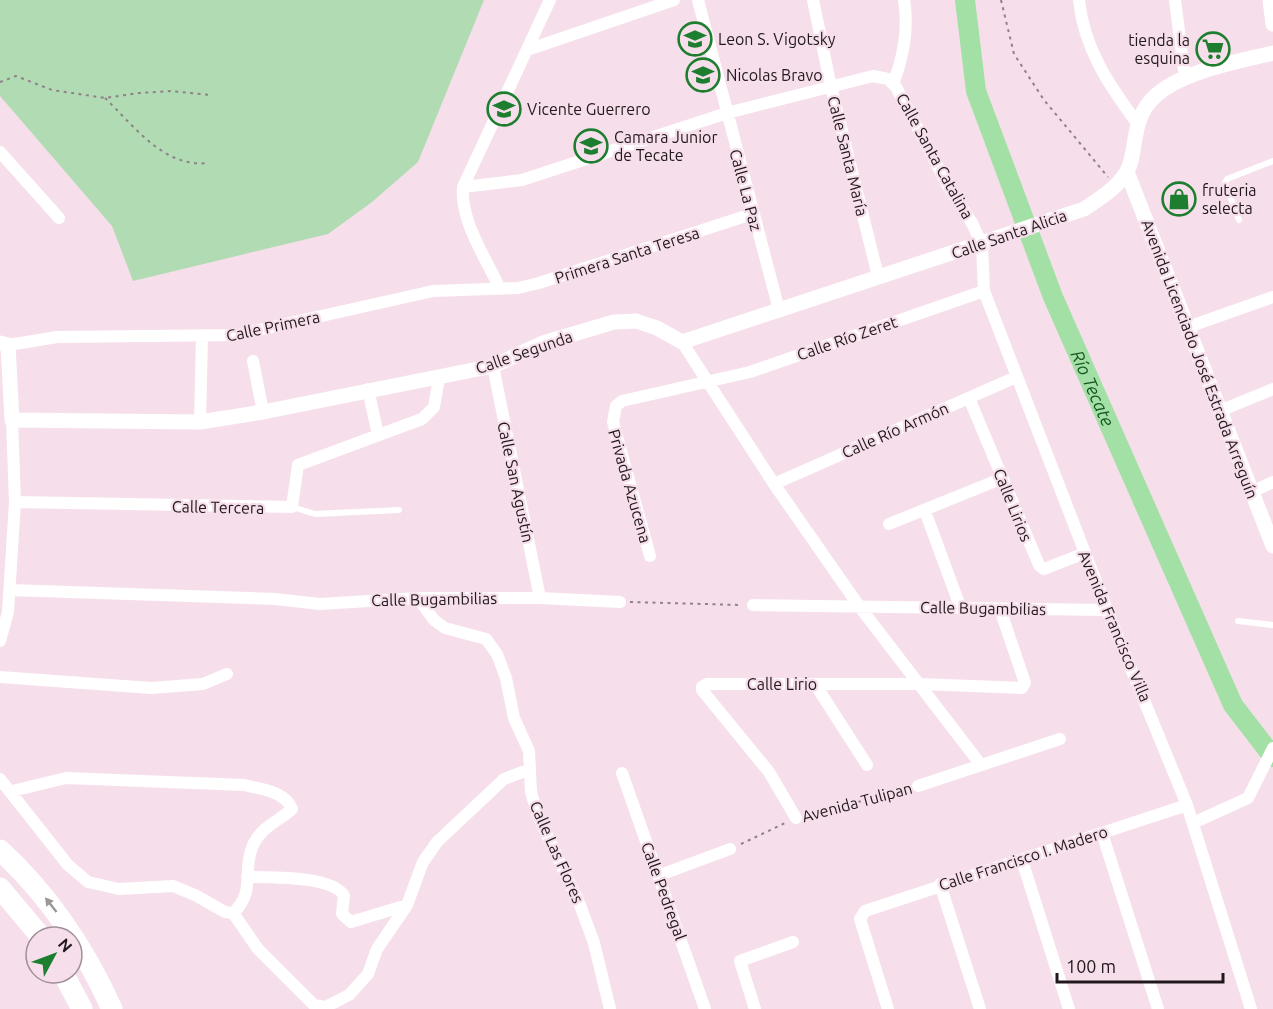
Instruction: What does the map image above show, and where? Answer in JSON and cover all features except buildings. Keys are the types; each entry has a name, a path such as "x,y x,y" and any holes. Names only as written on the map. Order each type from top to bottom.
{"highway":[{"path":"0,850 30,880 63,920 88,960 112,1009"},
{"path":"0,888 31,925"},
{"path":"69,985 82,1009"}],"street":[{"path":"500,289 466,214 462,200 463,187 550,0"},
{"path":"527,50 674,0"},
{"name":"Calle La Paz","path":"698,0 752,214 779,310"},
{"name":"Calle Santa María","path":"813,0 831,87 878,276"},
{"path":"893,84 900,67 905,32 903,0"},
{"path":"1078,0 1086,32 1101,72 1137,123"},
{"path":"1175,0 1185,78"},
{"path":"1270,0 1273,24"},
{"name":"Calle Santa Alicia","path":"682,342 1084,209 1115,186 1127,172 1137,123 1154,97 1165,88 1185,78 1273,53"},
{"name":"Calle Santa Catalina","path":"463,187 522,180 727,113 873,76 888,79 910,110 948,186 972,222 982,244"},
{"path":"1,154 59,218"},
{"name":"Avenida Licenciado José Estrada Arreguín","path":"1127,172 1222,410 1273,546"},
{"name":"Primera Santa Teresa","path":"500,289 539,283 752,214"},
{"name":"Avenida Francisco Villa","path":"982,244 984,291 1107,610 1151,712 1187,805 1251,1009"},
{"name":"Calle Primera","path":"4,344 57,337 237,335 433,291 500,289"},
{"name":"Calle Río Zeret","path":"708,380 750,372 984,291"},
{"path":"1188,327 1273,297"},
{"name":"Calle Segunda","path":"8,411 200,422 263,412 368,389 439,378 493,366 543,343 614,322 636,321 657,328 682,342 774,484 859,606"},
{"path":"200,422 202,337"},
{"path":"0,641 8,612 15,502 4,344"},
{"path":"253,361 263,412"},
{"name":"Calle San Agustín","path":"493,366 540,598"},
{"name":"Calle Río Armón","path":"774,484 1016,377"},
{"path":"292,507 298,465 430,413 437,397 439,378"},
{"name":"Privada Azucena","path":"650,556 613,422 616,406 627,398 708,380"},
{"path":"368,389 378,435"},
{"path":"1222,410 1273,390"},
{"name":"Calle Lirios","path":"969,398 1039,565 1044,569 1052,568 1085,553"},
{"path":"889,524 1003,478"},
{"path":"1252,492 1273,482"},
{"name":"Calle Tercera","path":"15,502 292,507"},
{"path":"925,511 961,609"},
{"name":"Calle Bugambilias","path":"10,590 275,599 320,604 418,598 540,598 620,602"},
{"name":"Calle Las Flores","path":"418,598 434,620 445,628 477,636 491,644 506,678 514,718 529,751 531,792 538,816 580,905 594,943 610,1009"},
{"name":"Calle Bugambilias","path":"753,605 1107,610"},
{"path":"859,606 981,765"},
{"name":"Calle Lirio","path":"796,818 769,772 702,690 707,684 919,684 1024,687 1000,609"},
{"path":"0,677 151,688 203,684 227,674"},
{"path":"815,684 867,765"},
{"name":"Avenida Tulipan","path":"918,786 1060,739"},
{"path":"1193,823 1248,798 1273,748"},
{"path":"0,779 12,791 68,865 88,882 119,888 173,886 225,912 233,913 258,949 314,1005 325,1007 349,995 368,974 377,949 407,905 423,862 437,842 504,779 530,769"},
{"name":"Calle Pedregal","path":"622,773 660,875 705,1009"},
{"path":"12,791 66,778 244,785 271,791 287,800 292,809 269,824 255,841 250,854 248,891 243,904 233,913"},
{"name":"Calle Francisco I. Madero","path":"888,1009 860,918 861,914 940,884 1022,860 1187,805"},
{"path":"1102,833 1158,1009"},
{"path":"660,875 730,849"},
{"path":"1022,860 1069,1009"},
{"path":"247,877 280,878 333,885 344,896 342,914 351,922 407,905"},
{"path":"940,884 980,1009"},
{"path":"755,1009 740,965 744,957 793,942"}],"lane":[{"path":"1239,220 1225,183 1227,179 1273,161"},
{"path":"292,507 315,514 399,510"},
{"path":"1238,621 1273,625"}],"path":[{"path":"1001,0 1014,54 1044,100 1115,186"},
{"path":"0,82 16,76 52,90 105,98 171,91 210,95"},
{"path":"105,98 165,155 194,165 208,164"},
{"path":"620,602 753,605"},
{"name":"Avenida Tulipan","path":"730,849 796,818 918,786"}],"green space":[{"path":"0,0 484,0 418,162 372,202 328,234 133,281 112,226 0,96"}],"waterway":[{"name":"Río Tecate","path":"965,0 976,91 1053,297 1233,705 1273,757"}],"place":[{"name":"Leon S. Vigotsky","path":"695,39"},
{"name":"tienda la esquina","path":"1213,49"},
{"name":"Nicolas Bravo","path":"703,75"},
{"name":"Vicente Guerrero","path":"504,109"},
{"name":"Camara Junior de Tecate","path":"591,146"},
{"name":"fruteria selecta","path":"1179,199"}]}
